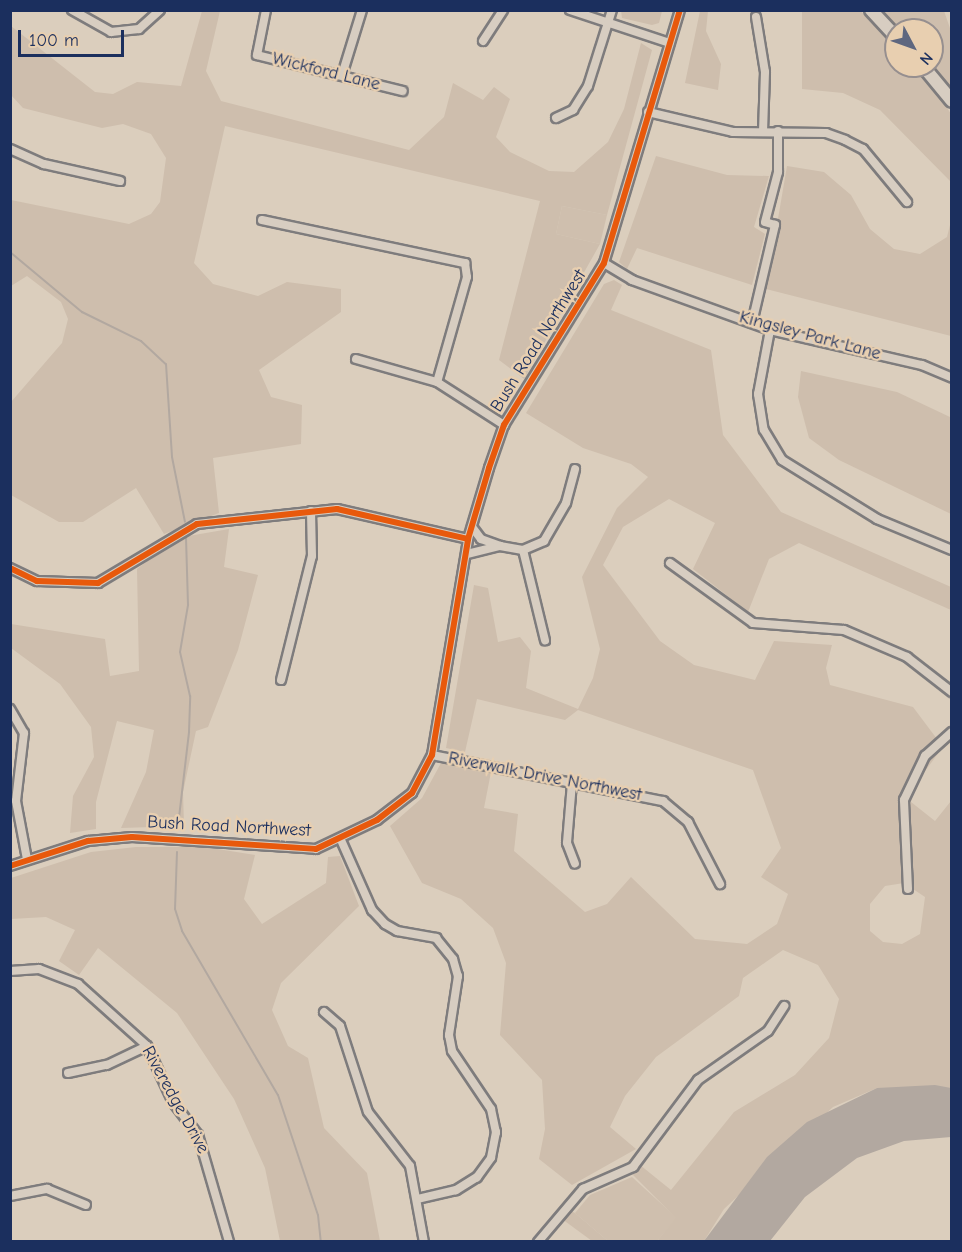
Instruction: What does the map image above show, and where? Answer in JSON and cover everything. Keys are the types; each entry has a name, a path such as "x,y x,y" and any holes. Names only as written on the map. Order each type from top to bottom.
{"highway":[{"path":"871,10 884,24"},
{"path":"933,78 951,101"}],"street":[{"path":"72,10 97,29 127,32 148,24 160,10"},
{"name":"Wickford Lane","path":"266,10 257,55 403,91"},
{"path":"342,75 362,10"},
{"path":"483,41 503,10"},
{"path":"570,10 670,43"},
{"path":"556,118 581,100 612,10"},
{"name":"Bush Road Northwest","path":"10,866 88,841 132,837 200,837 300,850 341,840 412,793 432,755 468,539 504,425 604,263 680,10"},
{"path":"756,17 765,72 763,131"},
{"path":"648,112 733,132 826,133 863,149 908,202"},
{"path":"752,323 775,225 765,222 778,172 778,131"},
{"path":"10,149 44,164 120,181"},
{"path":"262,220 465,263 467,277 437,382"},
{"name":"Kingsley Park Lane","path":"604,263 632,280 770,330 922,365 951,378"},
{"path":"770,330 758,394 764,430 782,460 877,519 951,550"},
{"path":"356,359 437,382 504,425"},
{"path":"467,554 481,546 500,546 523,550 544,541 555,528 575,469"},
{"path":"10,568 37,581 98,583 197,524 337,509 468,539"},
{"path":"281,680 312,556 311,511"},
{"path":"472,527 481,539 500,546"},
{"path":"523,550 545,640"},
{"path":"670,563 753,623 844,630 907,657 951,692"},
{"path":"10,708 24,733 13,801 27,859"},
{"path":"908,890 904,800 916,770 951,732"},
{"name":"Riverwalk Drive Northwest","path":"432,755 663,801 688,822 720,884"},
{"path":"572,783 567,843 575,864"},
{"path":"341,840 372,910 385,924 397,931 436,938 453,958 458,976 449,1035 452,1051 492,1108 496,1131 491,1158 477,1177 456,1190 418,1199"},
{"name":"Riveredge Drive","path":"10,971 39,969 78,984 147,1046 173,1102 198,1135 229,1242"},
{"path":"538,1242 583,1189 633,1167 698,1080 768,1031 784,1006"},
{"path":"324,1012 340,1026 368,1112 410,1166 418,1199 424,1242"},
{"path":"68,1073 107,1065 147,1046"},
{"path":"10,1196 46,1188 86,1205"}],"shaded area":[{"path":"621,10 662,11 659,23 652,25 622,18"},
{"path":"202,11 220,11 206,71 221,101 409,150 444,117 453,83 483,100 494,87 510,99 496,137 510,152 549,171 574,172 608,142 624,109 641,43 652,50 607,215 562,206 556,234 600,244 524,379 499,360 540,201 225,126 194,263 213,284 258,296 287,282 341,289 341,312 259,370 271,397 302,405 301,444 213,458 219,513 164,534 136,488 83,522 59,522 11,495 11,402 62,343 68,319 61,302 27,276 11,286 11,200 129,224 151,214 160,202 166,158 151,134 123,124 102,128 23,108 11,95 11,26 95,92 113,94 137,82 181,86"},
{"path":"700,11 708,11 706,31 721,64 718,90 685,83"},
{"path":"802,11 861,11 884,35 884,78 923,78 940,97 951,114 951,182 880,110 843,93 802,89"},
{"path":"875,11 944,11 951,31 951,96 937,78 944,78 944,18 884,19"},
{"path":"656,156 727,175 769,176 754,227 765,234 752,285 637,248 627,269 619,262"},
{"path":"787,166 824,172 851,195 870,229 894,249 920,254 947,237 951,221 951,336 766,289"},
{"path":"562,206 607,215 600,244 556,234"},
{"path":"614,280 622,285 611,310 711,350 723,435 781,512 951,587 951,610 799,543 769,559 748,612 693,569 715,523 669,499 623,527 603,565 660,641 694,665 755,680 774,641 832,645 826,668 830,685 913,707 943,747 913,787 911,802 935,821 951,801 951,1088 877,1088 833,1107 724,1209 704,1241 657,1241 676,1218 631,1173 640,1165 671,1190 734,1112 795,1075 829,1038 839,999 818,965 783,950 743,978 739,996 656,1057 625,1096 610,1127 636,1149 572,1185 539,1159 545,1129 542,1080 500,1035 506,963 493,928 461,899 422,883 390,826 422,798 441,763 491,772 484,808 518,814 514,851 585,912 607,904 631,877 695,939 747,944 777,924 788,894 761,877 781,848 753,770 578,710 565,720 477,699 465,752 446,748 474,585 488,588 498,642 520,637 531,651 526,688 578,709 593,678 600,649 582,577 617,508 648,477 631,464 583,448 526,413 604,284","holes":["904,883 925,897 920,934 902,944 883,942 870,931 870,904 885,886"]},
{"path":"801,371 897,392 950,417 951,514 839,460 809,438 798,397"},
{"path":"229,529 224,567 258,575 238,650 208,727 196,731 183,792 184,826 121,828 146,772 154,730 117,721 96,802 96,829 70,833 73,796 94,757 91,727 60,684 11,648 11,624 105,639 110,676 139,671 137,569 177,538"},
{"path":"136,847 205,847 255,855 244,899 262,924 326,883 328,857 340,856 359,906 281,983 272,1010 288,1046 308,1058 324,1128 367,1173 380,1241 280,1241 265,1168 234,1099 177,1013 98,948 79,975 59,961 75,930 46,917 11,919 11,878 91,852"},
{"path":"935,1085 951,1088 951,1137 904,1141 857,1158 805,1197 770,1241 704,1241 767,1157 807,1122 877,1088"},
{"path":"632,1177 677,1218 657,1241 608,1241 575,1213 590,1195"},
{"path":"569,1210 608,1241 592,1241 562,1219"}],"waterway":[{"path":"10,252 82,312 141,341 166,364 172,457 185,522"},
{"path":"178,826 189,732 190,696 180,652 188,605 186,536"},
{"path":"177,852 175,909 182,931 278,1095 318,1215 321,1242"}],"cycle path":[{"path":"10,866 88,841 132,837 316,849 377,820 412,793 432,755 468,539 489,468 504,425 604,263 680,10"},
{"path":"10,568 37,581 98,583 197,524 337,509 468,539"}]}
